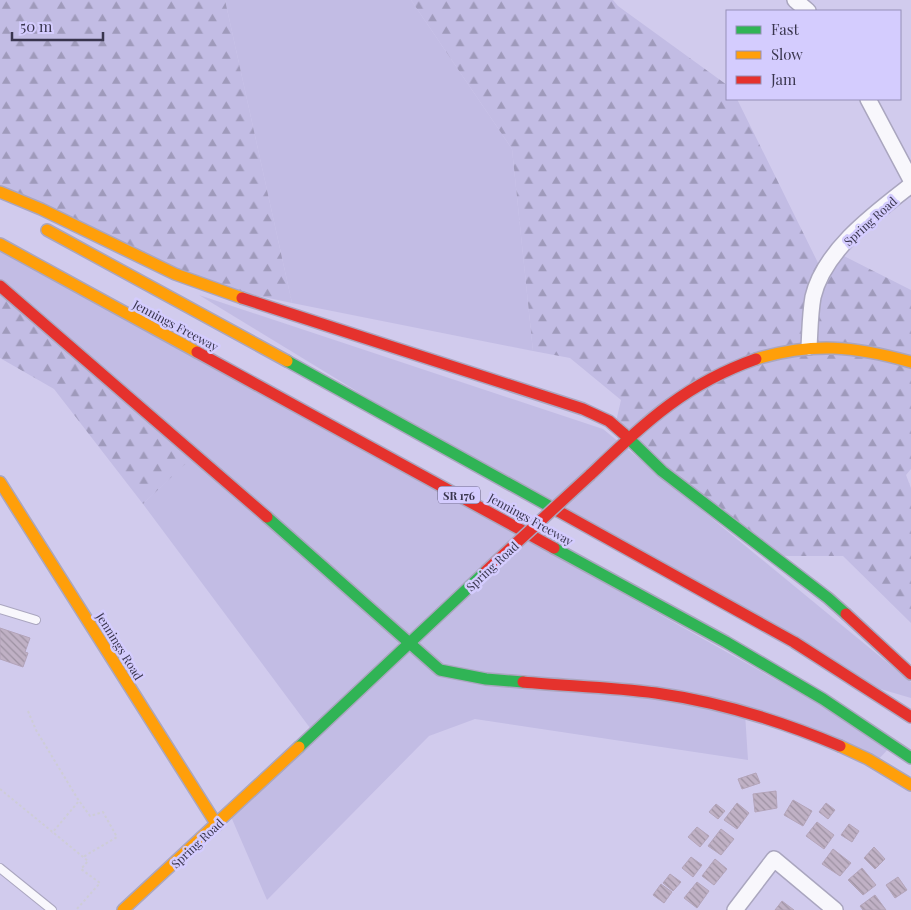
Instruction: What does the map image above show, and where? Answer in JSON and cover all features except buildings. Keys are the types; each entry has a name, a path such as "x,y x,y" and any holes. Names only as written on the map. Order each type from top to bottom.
{"main road":[{"path":"0,192 41,209 175,274 295,316 583,409 609,422 630,438 662,471 828,598 911,674"},
{"name":"Jennings Freeway","path":"33,222 712,595 794,642 911,717"},
{"name":"Jennings Freeway","path":"0,244 726,642 823,699 911,758"},
{"path":"0,286 91,366 196,454 440,670 472,678 631,691 698,701 765,718 843,746 911,785"},
{"path":"809,348 862,350 911,362"},
{"name":"Spring Road","path":"123,910 217,825 409,642 630,438 672,402 702,382 746,362 779,353 809,348"},
{"name":"Jennings Road","path":"0,482 217,825"}],"street":[{"path":"795,0 807,10"},
{"path":"869,100 911,180"},
{"name":"Spring Road","path":"809,348 814,296 823,273 853,234 876,212 911,185"},
{"path":"735,910 774,860 835,910"}],"lane":[{"path":"0,609 36,620"},
{"path":"0,868 52,910"}],"path":[{"path":"28,712 36,730 90,816 103,812 117,837 83,857"},
{"path":"0,790 88,861 81,868 100,884 76,910"},
{"path":"52,832 80,801"}],"green space":[{"path":"0,0 225,0 292,303 207,285 0,192"},
{"path":"225,0 411,0 512,149 533,351 292,303"},
{"path":"411,0 613,0 618,6 726,84 726,100 737,100 823,273 836,252 911,290 911,469 906,475 911,488 911,623 843,556 775,556 615,426 621,400 570,358 533,351 512,149"},
{"path":"0,244 892,745 875,763 745,713 748,760 475,719 429,736 267,900 229,812 313,732 143,504 196,453 0,286"},
{"path":"0,286 196,454 143,504 54,389 0,358"},
{"path":"199,295 603,429 911,682 911,698 860,683 504,481"}],"traffic: fast":[{"path":"287,361 558,511"},
{"path":"624,434 662,471 828,598 846,614"},
{"path":"267,517 440,670 486,679 523,682"},
{"path":"554,548 726,642 823,699 911,758"},
{"path":"299,747 486,571"}],"traffic: slow":[{"path":"0,192 41,209 175,274 242,298"},
{"path":"47,230 287,361"},
{"path":"0,244 197,352"},
{"path":"756,359 796,350 834,348 871,352 911,362"},
{"path":"0,482 217,825"},
{"path":"840,746 868,759 911,785"},
{"path":"123,910 299,747"}],"traffic: jam":[{"path":"0,286 267,517"},
{"path":"242,298 583,409 609,421 624,434"},
{"path":"197,352 554,548"},
{"path":"590,475 647,422 686,393 730,369 756,359"},
{"path":"486,571 590,475"},
{"path":"558,511 794,642 911,717"},
{"path":"846,614 911,674"},
{"path":"523,682 639,691 680,697 727,707 773,721 840,746"}]}
